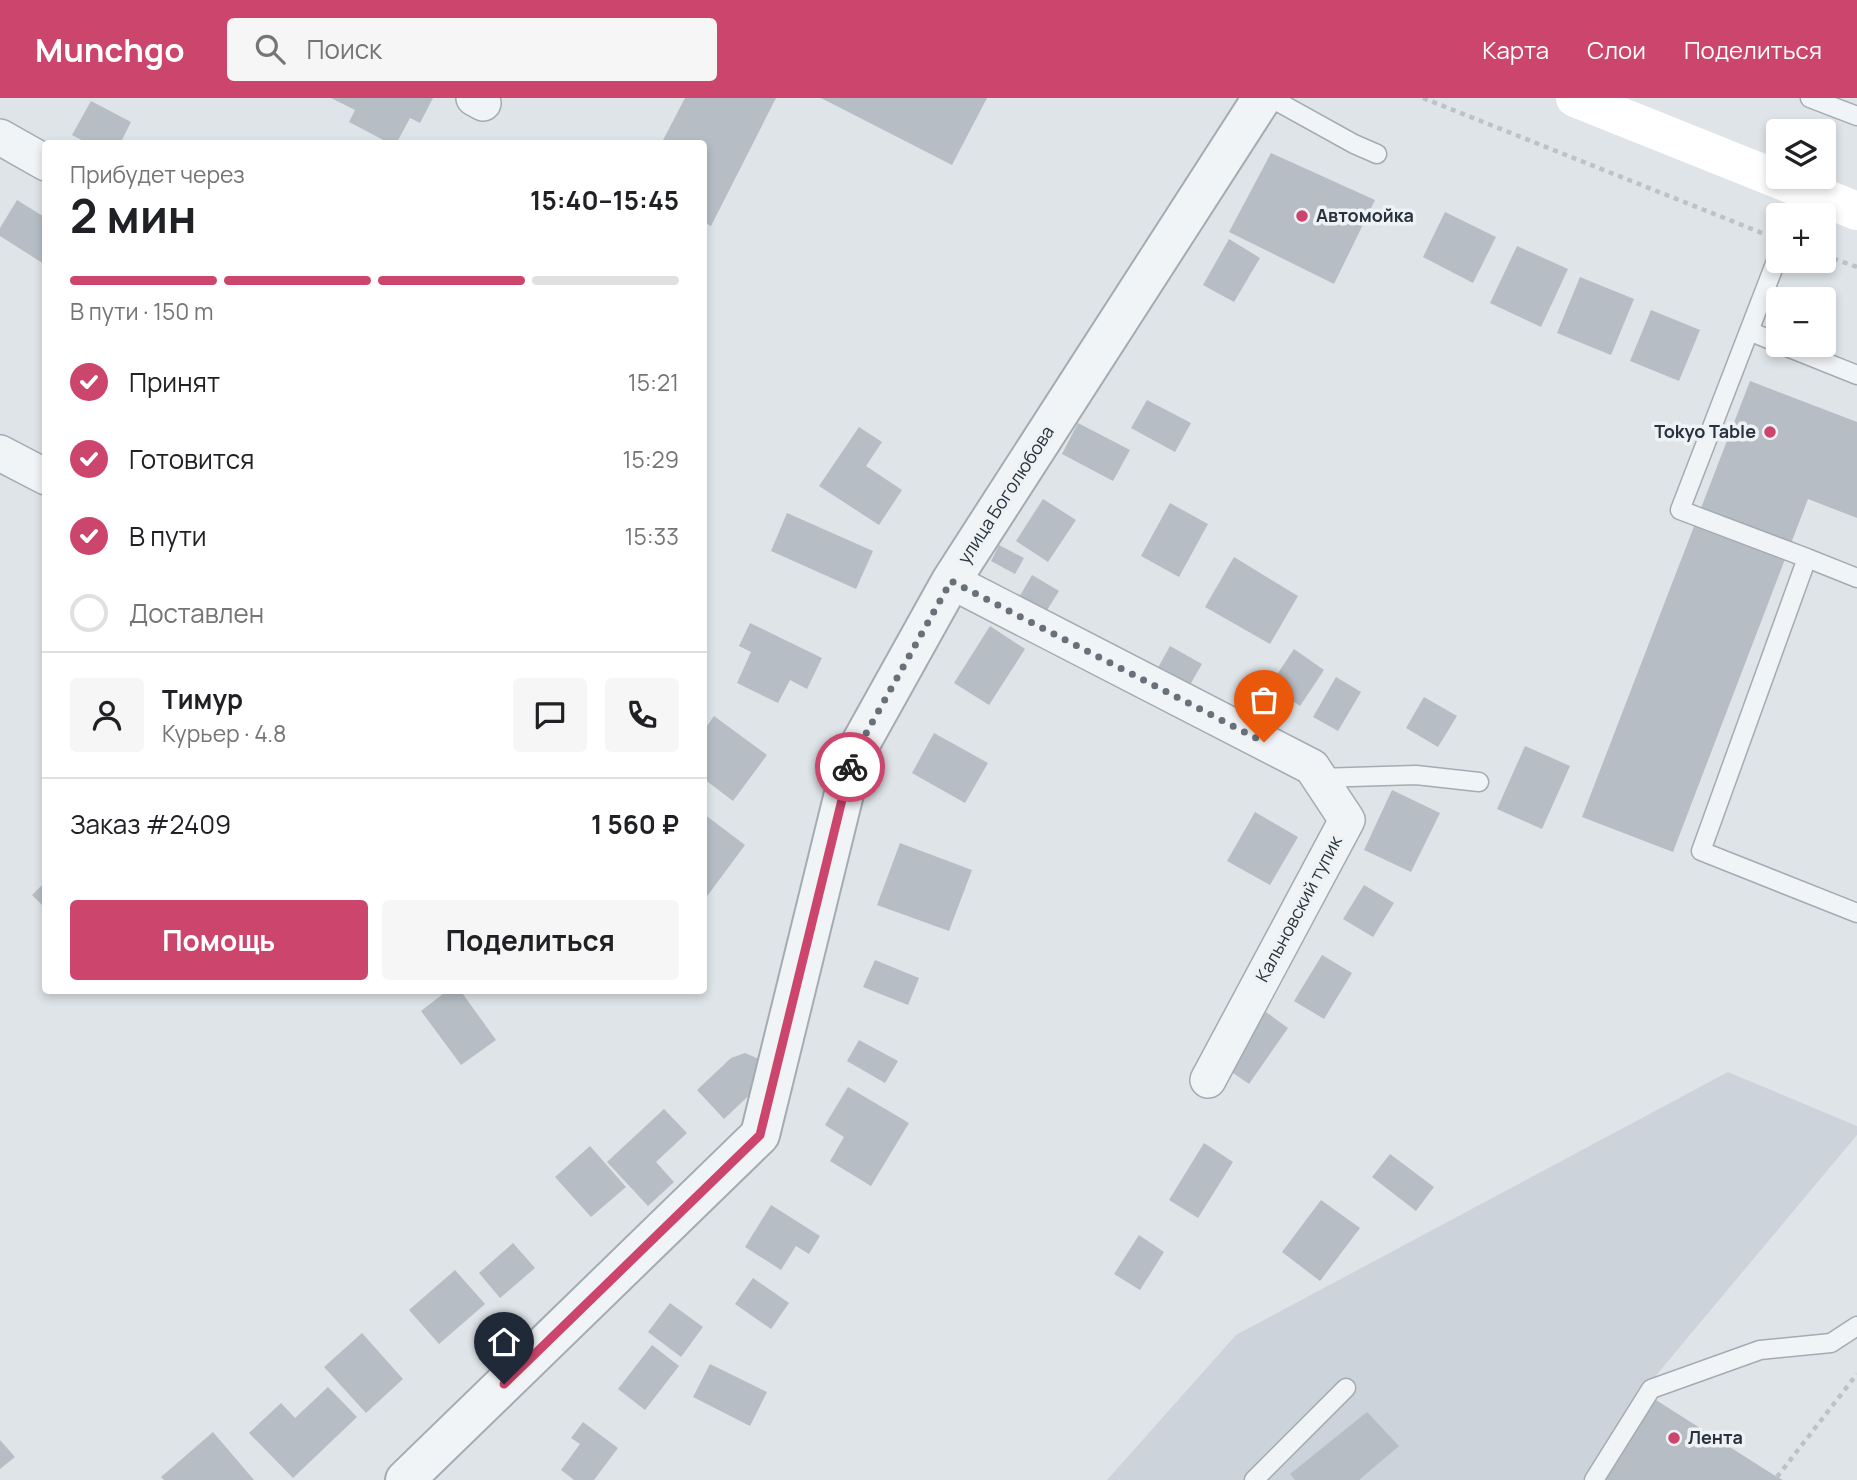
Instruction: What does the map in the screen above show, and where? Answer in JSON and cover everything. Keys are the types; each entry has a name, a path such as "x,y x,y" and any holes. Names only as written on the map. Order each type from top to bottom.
{"main road":[{"path":"1575,98 1799,203"},
{"path":"1836,208 1857,211"}],"street":[{"name":"улица Боголюбова","path":"405,1480 760,1135 853,757 951,581 1262,98"},
{"path":"0,137 42,161"},
{"path":"0,453 42,475"},
{"name":"Кальновский тупик","path":"951,581 1312,767 1347,820 1208,1080"}],"lane":[{"path":"1271,98 1377,154"},
{"path":"1810,98 1857,116"},
{"path":"1771,273 1680,510 1857,578"},
{"path":"1749,331 1766,338"},
{"path":"1812,357 1857,375"},
{"path":"1807,558 1701,852 1857,913"},
{"path":"1319,778 1416,775 1479,782"},
{"path":"1594,1480 1651,1390 1760,1350 1831,1343 1857,1326"},
{"path":"1254,1480 1346,1388"}],"path":[{"path":"1423,98 1766,234"},
{"path":"1836,259 1857,267"},
{"path":"1777,1477 1857,1374"}],"shaded area":[{"path":"1728,1072 1857,1126 1857,1135 1633,1403 1586,1480 1107,1480 1236,1335"}],"building":[{"path":"331,98 433,98 420,123 410,118 398,140 383,140 349,122 355,110"},
{"path":"685,98 776,98 711,226 707,224 707,140 663,140"},
{"path":"821,98 987,98 952,165"},
{"path":"91,101 131,122 122,140 81,140 72,135"},
{"name":"Автомойка","path":"1271,153 1375,200 1334,284 1229,232"},
{"path":"17,200 42,216 42,263 0,236 0,228"},
{"path":"1445,212 1496,237 1473,283 1423,257"},
{"path":"1229,239 1260,258 1234,302 1203,285"},
{"path":"1517,246 1568,269 1541,327 1490,303"},
{"path":"1580,277 1634,299 1611,355 1557,333"},
{"path":"1651,310 1700,330 1679,381 1630,361"},
{"path":"1750,381 1857,422 1857,518 1808,499 1673,852 1582,817"},
{"path":"1147,400 1191,423 1175,452 1131,428"},
{"path":"1078,423 1130,450 1113,481 1062,454"},
{"path":"859,427 882,442 866,466 902,490 879,525 819,486"},
{"path":"1043,499 1076,520 1048,562 1016,541"},
{"path":"1170,503 1208,524 1179,577 1141,556"},
{"path":"787,513 873,551 856,589 771,551"},
{"path":"999,545 1024,558 1015,574 991,561"},
{"path":"1234,557 1298,596 1270,644 1205,607"},
{"path":"1032,575 1059,591 1044,615 1018,599"},
{"path":"750,623 822,658 807,689 790,680 778,703 737,683 751,652 739,646"},
{"path":"990,626 1025,649 989,705 954,683"},
{"path":"1170,646 1202,664 1187,690 1155,673"},
{"path":"1294,649 1324,670 1300,706 1270,685"},
{"path":"1336,677 1361,692 1338,731 1313,717"},
{"path":"1424,697 1457,716 1438,747 1406,728"},
{"path":"714,716 767,755 733,801 707,781 707,726"},
{"path":"934,733 988,763 965,803 912,773"},
{"path":"1525,746 1570,766 1542,829 1497,809"},
{"path":"1392,790 1440,813 1411,872 1364,850"},
{"path":"1255,812 1298,837 1270,885 1227,861"},
{"path":"707,816 745,845 707,896"},
{"path":"900,843 972,870 949,931 877,905"},
{"path":"42,885 42,905 32,895"},
{"path":"1364,885 1394,903 1373,937 1343,919"},
{"path":"1322,955 1352,973 1324,1019 1294,1001"},
{"path":"875,960 919,978 908,1005 863,987"},
{"path":"443,994 463,994 496,1040 461,1065 421,1011"},
{"path":"1266,1012 1288,1028 1249,1084 1226,1068"},
{"path":"859,1040 898,1061 885,1083 847,1061"},
{"path":"745,1053 759,1059 764,1073 758,1087 724,1119 697,1090 731,1058"},
{"path":"848,1087 909,1123 871,1186 830,1161 844,1137 825,1125"},
{"path":"664,1109 687,1133 656,1162 674,1182 648,1206 607,1162"},
{"path":"1204,1143 1233,1162 1198,1218 1169,1200"},
{"path":"590,1146 626,1187 591,1217 555,1177"},
{"path":"1390,1154 1434,1187 1416,1211 1372,1177"},
{"path":"1321,1200 1360,1228 1320,1281 1282,1252"},
{"path":"771,1205 820,1236 809,1254 796,1246 781,1270 745,1247"},
{"path":"1139,1235 1164,1252 1140,1290 1114,1274"},
{"path":"513,1243 535,1268 500,1298 479,1273"},
{"path":"455,1270 485,1304 439,1344 409,1310"},
{"path":"753,1278 789,1303 771,1329 735,1304"},
{"path":"670,1303 703,1327 681,1357 648,1332"},
{"path":"362,1333 403,1379 366,1413 324,1367"},
{"path":"652,1345 679,1366 645,1410 618,1389"},
{"path":"710,1364 767,1392 750,1426 693,1397"},
{"path":"328,1387 357,1417 293,1478 249,1433 281,1403 295,1418"},
{"name":"Лента","path":"1656,1400 1777,1477 1783,1480 1605,1480"},
{"path":"1367,1412 1399,1446 1359,1480 1295,1480 1290,1474"},
{"path":"583,1422 618,1448 594,1480 574,1480 561,1470 580,1444 571,1438"},
{"path":"213,1432 254,1480 164,1480 161,1477"},
{"path":"0,1440 15,1457 0,1469"}],"way so far":[{"path":"850,767 853,757 951,581 1264,742"}],"place":[{"name":"Автомойка","path":"1302,216"},
{"name":"Tokyo Table","path":"1770,432"},
{"name":"Лента","path":"1674,1438"}],"route":[{"path":"504,1384 760,1135 850,767"}]}
